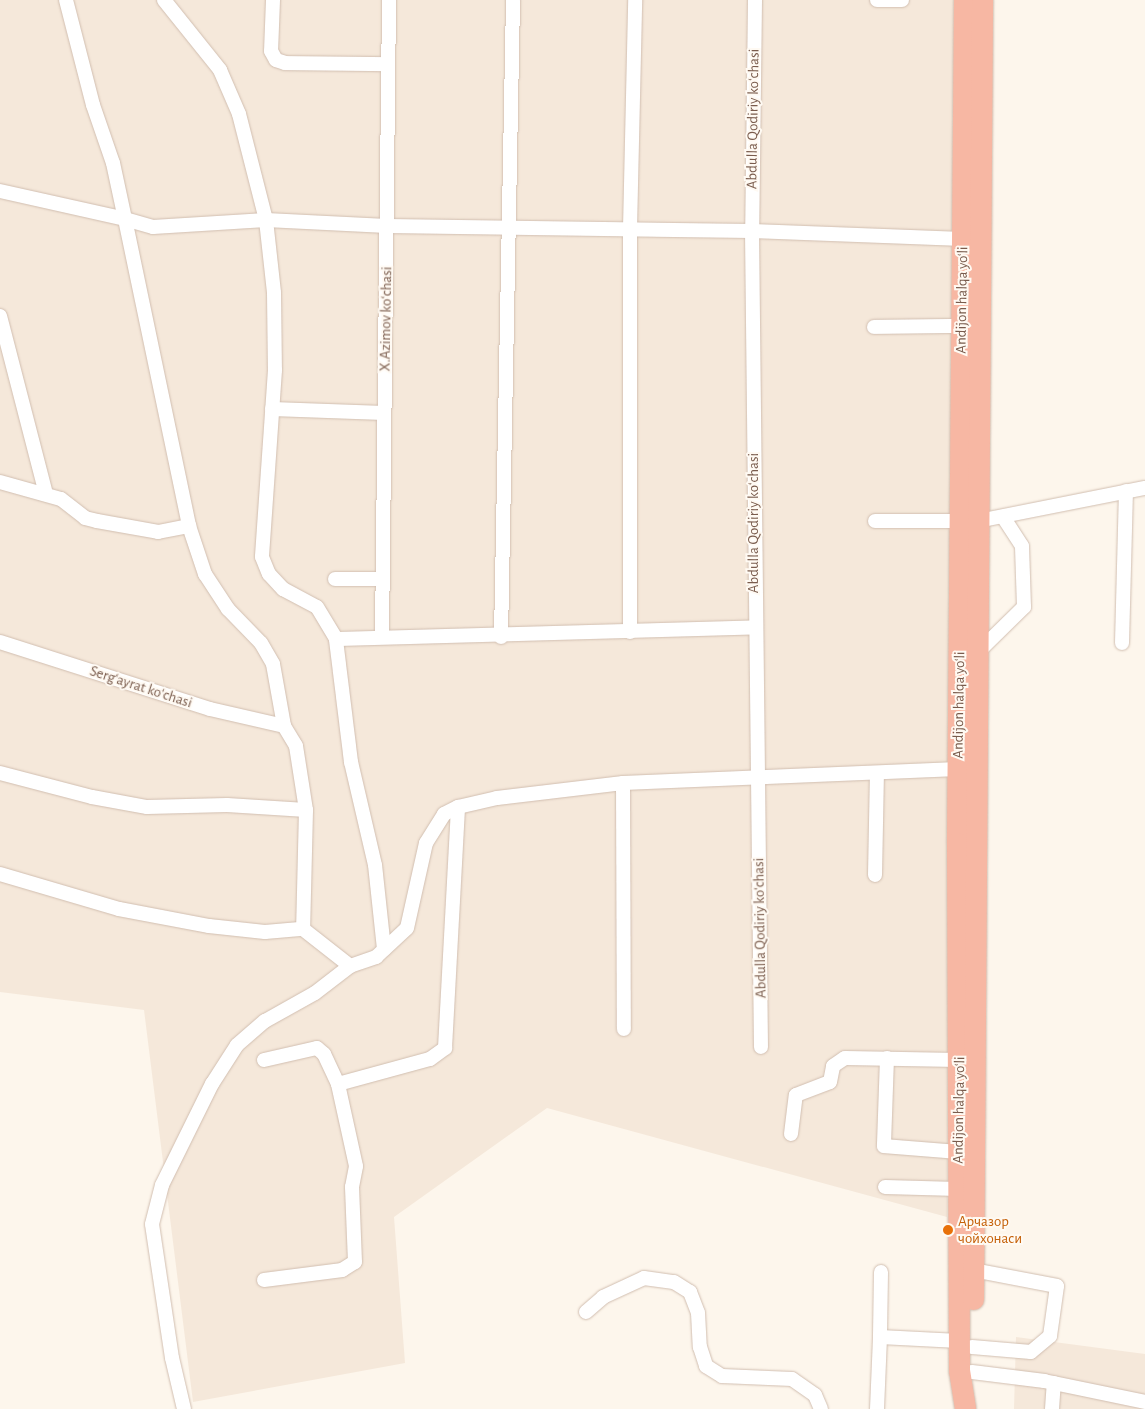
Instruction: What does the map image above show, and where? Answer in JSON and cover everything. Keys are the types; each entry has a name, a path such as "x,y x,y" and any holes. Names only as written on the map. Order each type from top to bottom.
{"highway":[{"name":"Andijon halqa yo‘li","path":"964,0 962,326 969,521 977,653 974,1270 966,1344 972,1372 966,1409"},
{"name":"Andijon halqa yo‘li","path":"966,1409 966,1344 958,1190 960,1060 958,769 969,521 982,0"}],"street":[{"path":"66,0 125,218 189,526 204,574 228,609 261,643 273,664 284,726 296,746 306,810 303,929"},
{"path":"164,0 220,70 239,114 266,220 274,294 272,409 262,557 269,574 283,589 317,607 336,639 351,762 375,866 384,949"},
{"path":"273,0 271,51 276,60 285,63 388,64"},
{"name":"X.Azimov koʻchasi","path":"382,637 389,0"},
{"path":"501,636 513,0"},
{"path":"630,632 630,229 635,0"},
{"name":"Abdulla Qodiriy koʻchasi","path":"755,0 752,231 754,627 758,776 761,1047"},
{"path":"877,0 902,0"},
{"path":"0,191 125,218 153,227 266,220 387,226 752,231 963,239"},
{"path":"0,316 46,494"},
{"path":"874,327 962,326"},
{"path":"272,409 384,413"},
{"path":"0,482 61,499 85,518 97,521 158,532 189,526"},
{"path":"875,521 969,521 1003,517 1145,488"},
{"path":"1122,643 1126,492"},
{"path":"977,653 1024,607 1022,546 1003,517"},
{"path":"335,579 382,579"},
{"path":"336,639 501,636 754,627"},
{"name":"Sergʻayrat koʻchasi","path":"0,642 210,709 284,726"},
{"path":"184,1409 172,1358 152,1224 162,1185 212,1084 237,1045 265,1021 315,993 350,966 376,956 407,928 426,843 444,814 458,807 497,798 623,783 758,776 877,775 958,769"},
{"path":"0,773 92,797 147,807 235,806 306,810"},
{"path":"875,875 877,775"},
{"path":"623,783 624,1029"},
{"path":"338,1084 430,1059 446,1048 458,807"},
{"path":"0,874 119,908 200,924 265,932 303,929 350,966"},
{"path":"264,1060 317,1048 324,1054 338,1084 356,1166 352,1187 355,1262 342,1270 264,1280"},
{"path":"791,1134 796,1095 830,1082 833,1066 845,1058 960,1060"},
{"path":"887,1058 884,1146 958,1152"},
{"path":"884,1187 958,1190"},
{"path":"880,1337 966,1344 1031,1352 1050,1336 1057,1286 974,1270"},
{"path":"877,1409 882,1272"},
{"path":"586,1312 603,1297 644,1278 674,1282 690,1292 698,1312 700,1347 706,1366 722,1376 792,1379 815,1395 821,1409"},
{"path":"972,1372 1054,1383 1145,1402"},
{"path":"1052,1409 1054,1383"}],"shaded area":[{"path":"0,0 955,0 947,1217 547,1108 394,1217 405,1363 193,1402 144,1010 0,992"},
{"path":"1016,1337 1145,1354 1145,1409 1014,1409"}],"place":[{"name":"Арчазор чойхонаси","path":"948,1230"}]}
